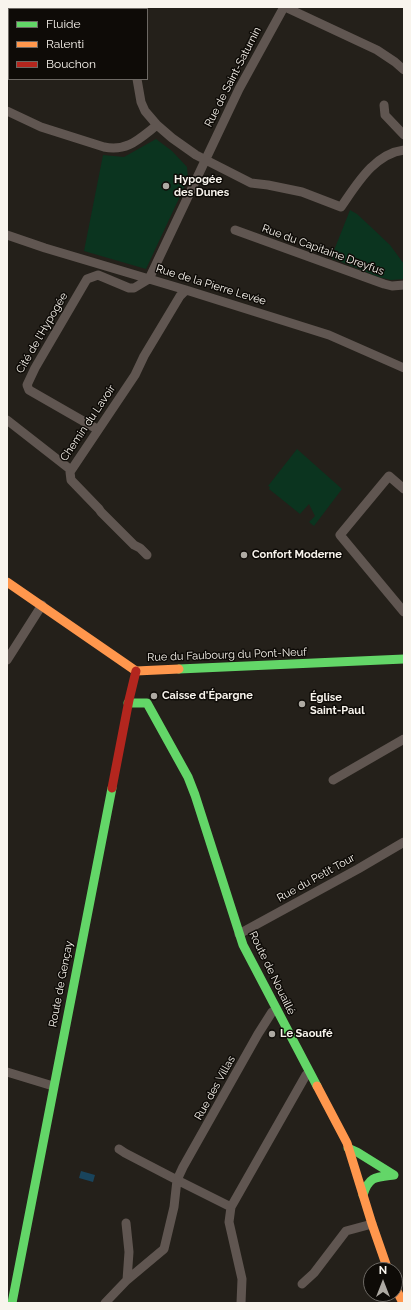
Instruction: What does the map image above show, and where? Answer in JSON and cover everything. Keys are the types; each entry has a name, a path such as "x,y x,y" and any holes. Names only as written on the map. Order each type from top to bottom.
{"main road":[{"name":"Rue du Faubourg du Pont-Neuf","path":"7,582 136,671 404,659"},
{"name":"Route de Gençay","path":"12,1303 128,702 136,671"},
{"name":"Route de Nouaillé","path":"128,702 147,703 188,777 196,795 239,934 247,955 309,1073 328,1105 348,1148 385,1262"},
{"path":"348,1148 404,1181"},
{"path":"363,1195 367,1183 373,1178 394,1175"}],"street":[{"path":"284,7 377,50 404,70"},
{"name":"Rue de Saint-Saturnin","path":"149,279 248,70 284,7"},
{"path":"137,80 141,102 145,111 157,125 172,138 205,159 251,183 302,192 341,207 357,183 373,165 390,154 404,150"},
{"path":"384,105 385,115 404,135"},
{"path":"7,112 41,127 104,148 113,149 121,149 139,140 157,125"},
{"name":"Rue du Capitaine Dreyfus","path":"235,230 384,284 392,286 404,285"},
{"name":"Rue de la Pierre Levée","path":"7,236 329,335 404,368"},
{"name":"Cité de l'Hypogée","path":"98,429 28,390 27,385 35,368 87,279 98,275 129,288 134,288 149,279"},
{"name":"Chemin du Lavoir","path":"146,555 101,512 99,508 71,480 70,472 135,375 144,356 180,296 186,290"},
{"path":"7,420 71,470"},
{"path":"404,489 389,476 340,534 404,612"},
{"path":"7,660 42,605"},
{"path":"333,780 404,739"},
{"name":"Rue du Petit Tour","path":"239,934 404,842"},
{"name":"Rue des Villas","path":"105,1303 128,1280 164,1249 174,1208 177,1180 183,1167 258,1034 272,1012 276,1010"},
{"path":"7,1072 53,1086"},
{"path":"240,1303 242,1279 228,1222 232,1207 306,1075 309,1073"},
{"path":"119,1149 232,1207"},
{"path":"126,1223 129,1252 128,1280"},
{"path":"302,1284 314,1273 346,1231 372,1224"}],"green space":[{"path":"156,139 172,151 187,167 188,179 146,269 84,251 103,155 124,157"},
{"path":"350,210 357,214 390,245 404,264 404,279 391,280 379,277 331,258"},
{"path":"297,449 342,489 314,526 309,522 315,516 309,504 300,514 269,489 270,487 268,486"}],"water":[{"path":"81,1171 95,1175 93,1182 79,1178"}],"traffic: fast":[{"path":"179,669 404,659"},
{"path":"128,703 147,703 188,777 243,945 317,1086"},
{"path":"12,1303 112,788"},
{"path":"348,1148 394,1175 382,1176 374,1179 368,1184 363,1195"}],"traffic: slow":[{"path":"7,582 136,671 179,669"},
{"path":"317,1086 347,1143 385,1262"}],"traffic: jam":[{"path":"112,788 136,671"}],"place":[{"name":"Hypogée des Dunes","path":"166,186"},
{"name":"Confort Moderne","path":"244,555"},
{"name":"Caisse d'Épargne","path":"154,696"},
{"name":"Église Saint-Paul","path":"302,704"},
{"name":"Le Saoufé","path":"272,1034"}]}
